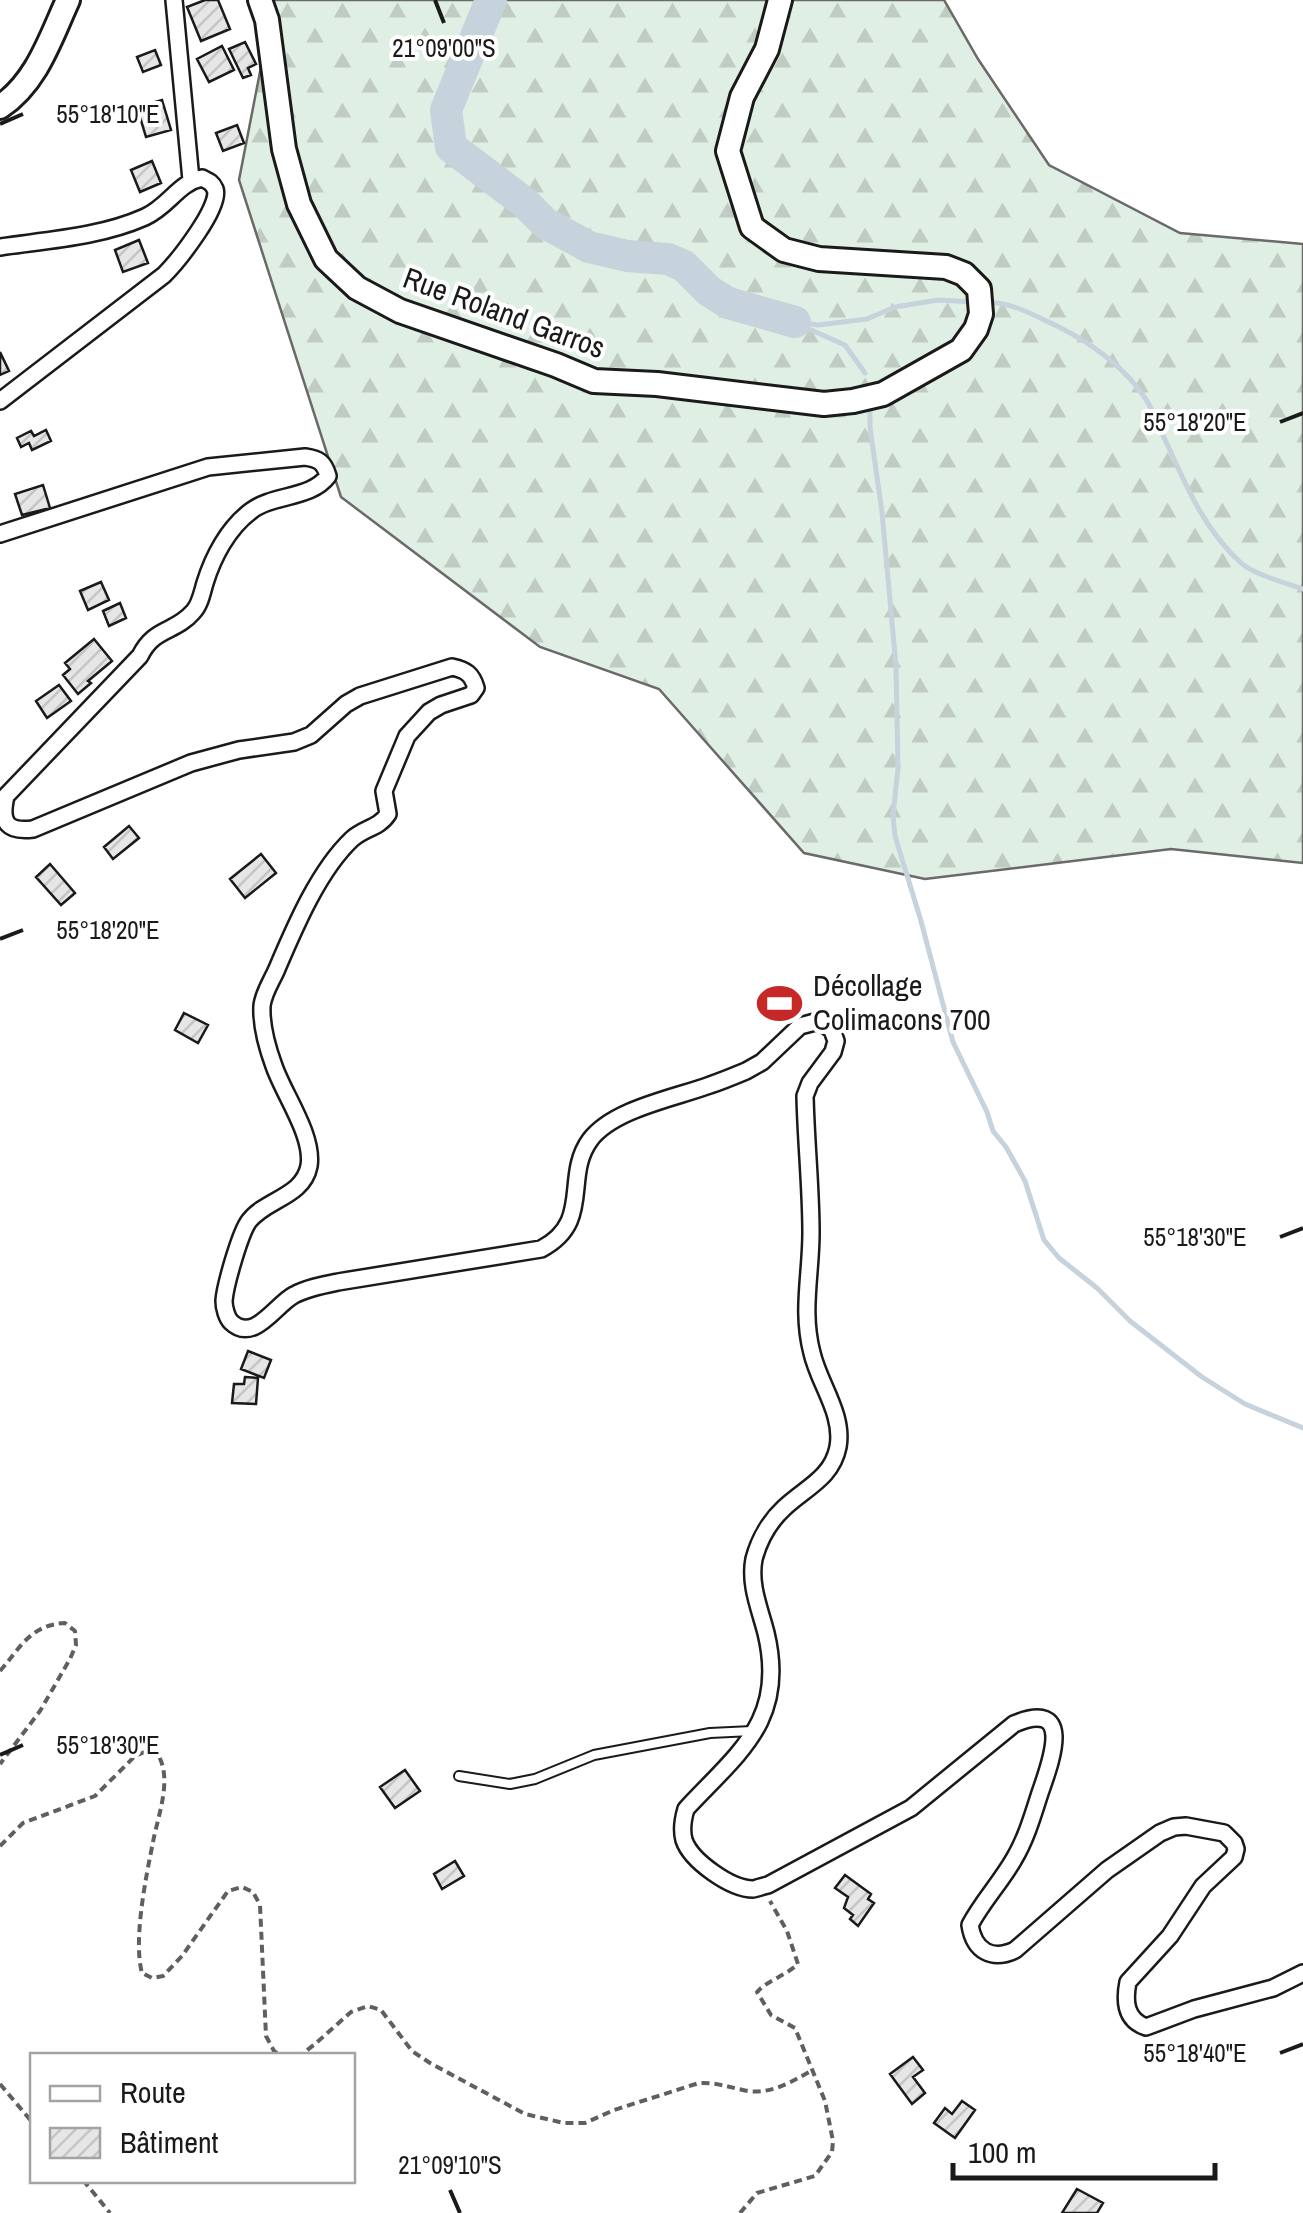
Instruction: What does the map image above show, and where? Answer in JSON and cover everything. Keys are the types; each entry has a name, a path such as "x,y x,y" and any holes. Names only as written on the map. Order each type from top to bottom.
{"main road":[{"path":"0,107 33,76 68,0"},
{"name":"Rue Roland Garros","path":"260,0 284,149 299,204 326,260 357,288 400,312 556,364 594,381 658,384 824,404 854,401 883,394 961,350 981,314 979,289 964,274 946,267 819,260 784,250 752,227 728,151 742,97 768,49 780,0"}],"street":[{"path":"174,0 191,180"},
{"path":"0,247 118,227 162,208 191,180 202,178 215,189 216,200 176,263 164,275 0,401"},
{"path":"0,534 208,466 305,456 325,465 328,476 313,489 251,510 236,525 222,543 194,612 151,638 140,656 6,796 0,808 1,820 17,831 33,829 191,762 294,742 311,735 360,696 452,668 464,669 476,688 472,695 429,712 407,736 384,791 388,814 379,825 352,838 331,864 262,1002 269,1051 304,1132 310,1163 296,1189 262,1210 249,1222 241,1239 224,1302 234,1326 254,1327 294,1294 313,1288 542,1249 563,1234 570,1221 581,1158 588,1142 602,1127 762,1062 800,1026 815,1022 832,1030 836,1042 833,1052 805,1096 811,1221 806,1327 812,1356 834,1408 839,1444 833,1463 820,1480 774,1518 754,1560 753,1583 769,1646 766,1711 757,1730 686,1809 682,1824 684,1840 692,1854 735,1885 754,1889 782,1879 911,1808 1014,1724 1028,1718 1041,1719 1051,1726 1056,1739 1054,1754 1015,1858 970,1926 981,1950 990,1955 1014,1950 1107,1870 1160,1833 1186,1826 1224,1833 1234,1842 1234,1857 1202,1886 1170,1936 1128,1982 1129,2016 1146,2027 1194,2009 1273,1988 1303,1973"}],"lane":[{"path":"459,1776 510,1784 594,1755 710,1733 757,1730"}],"path":[{"path":"0,1671 24,1641 49,1624 65,1622 75,1630 76,1644 70,1658 40,1711 0,1764"},
{"path":"0,1846 23,1823 95,1796 135,1756 156,1752 163,1760 165,1785 144,1902 138,1957 142,1972 152,1978 162,1976 182,1956 228,1891 242,1887 253,1892 260,1905 266,2036 277,2053"},
{"path":"740,2213 757,2192 815,2176 832,2152 833,2141 825,2101 795,2028 771,2015 758,1992 764,1984 785,1976 798,1964 787,1932 763,1886"},
{"path":"301,2053 351,2012 368,2006 381,2010 412,2050 430,2063 525,2114 564,2123 585,2123 698,2083 752,2092 779,2088 812,2071"},
{"path":"0,2084 30,2120"},
{"path":"85,2183 110,2213"}],"green space":[{"path":"270,0 944,0 1049,165 1180,233 1303,244 1303,863 1171,849 925,879 804,853 659,689 540,647 341,497 239,180 273,5"}],"building":[{"path":"218,0 230,29 201,41 187,7"},
{"path":"245,42 256,64 248,68 251,75 243,78 229,49"},
{"path":"222,46 234,70 209,82 197,59"},
{"path":"155,50 161,65 143,72 137,57"},
{"path":"162,100 171,130 146,137 137,107"},
{"path":"237,125 244,143 223,151 216,133"},
{"path":"152,161 161,183 140,192 131,170"},
{"path":"139,240 148,263 123,272 115,250"},
{"path":"0,352 9,371 0,375"},
{"path":"46,430 51,441 32,450 29,443 21,447 17,438 31,431 34,436"},
{"path":"43,485 50,508 22,515 15,494"},
{"path":"101,582 109,600 88,610 80,591"},
{"path":"120,603 126,618 109,626 103,611"},
{"path":"94,639 112,661 78,694 63,675 70,669 65,663"},
{"path":"59,685 71,701 47,718 36,701"},
{"path":"129,826 139,838 113,859 104,847"},
{"path":"261,854 276,873 245,898 230,879"},
{"path":"50,864 75,893 61,905 36,877"},
{"path":"184,1013 208,1025 198,1043 175,1030"},
{"path":"248,1351 271,1360 264,1378 241,1369"},
{"path":"245,1377 258,1378 256,1404 232,1403 234,1384 244,1384"},
{"path":"405,1770 420,1791 395,1808 380,1787"},
{"path":"455,1861 464,1876 442,1889 434,1874"},
{"path":"845,1875 871,1894 868,1899 874,1903 858,1926 844,1908 848,1897 835,1888"},
{"path":"913,2057 923,2070 913,2077 925,2093 912,2104 890,2074"},
{"path":"962,2101 975,2110 955,2138 934,2123 945,2108 952,2114"},
{"path":"1077,2189 1103,2203 1097,2213 1062,2213"}],"waterway":[{"path":"491,0 446,110 451,147 545,223 589,247 627,256 668,259 684,266 709,291 728,303 795,322"},
{"path":"795,322 818,325 867,319 895,307 938,300 974,302"},
{"path":"985,302 1013,307 1040,318 1082,340 1116,365 1149,404 1198,508 1228,550 1253,570 1303,589"},
{"path":"802,326 845,345 865,373"},
{"path":"870,403 896,666 895,836 953,1042 993,1131 1025,1181 1044,1240 1059,1258 1130,1321 1202,1377 1245,1404 1303,1428"}],"place":[{"name":"Décollage Colimacons 700","path":"780,1003"}]}
